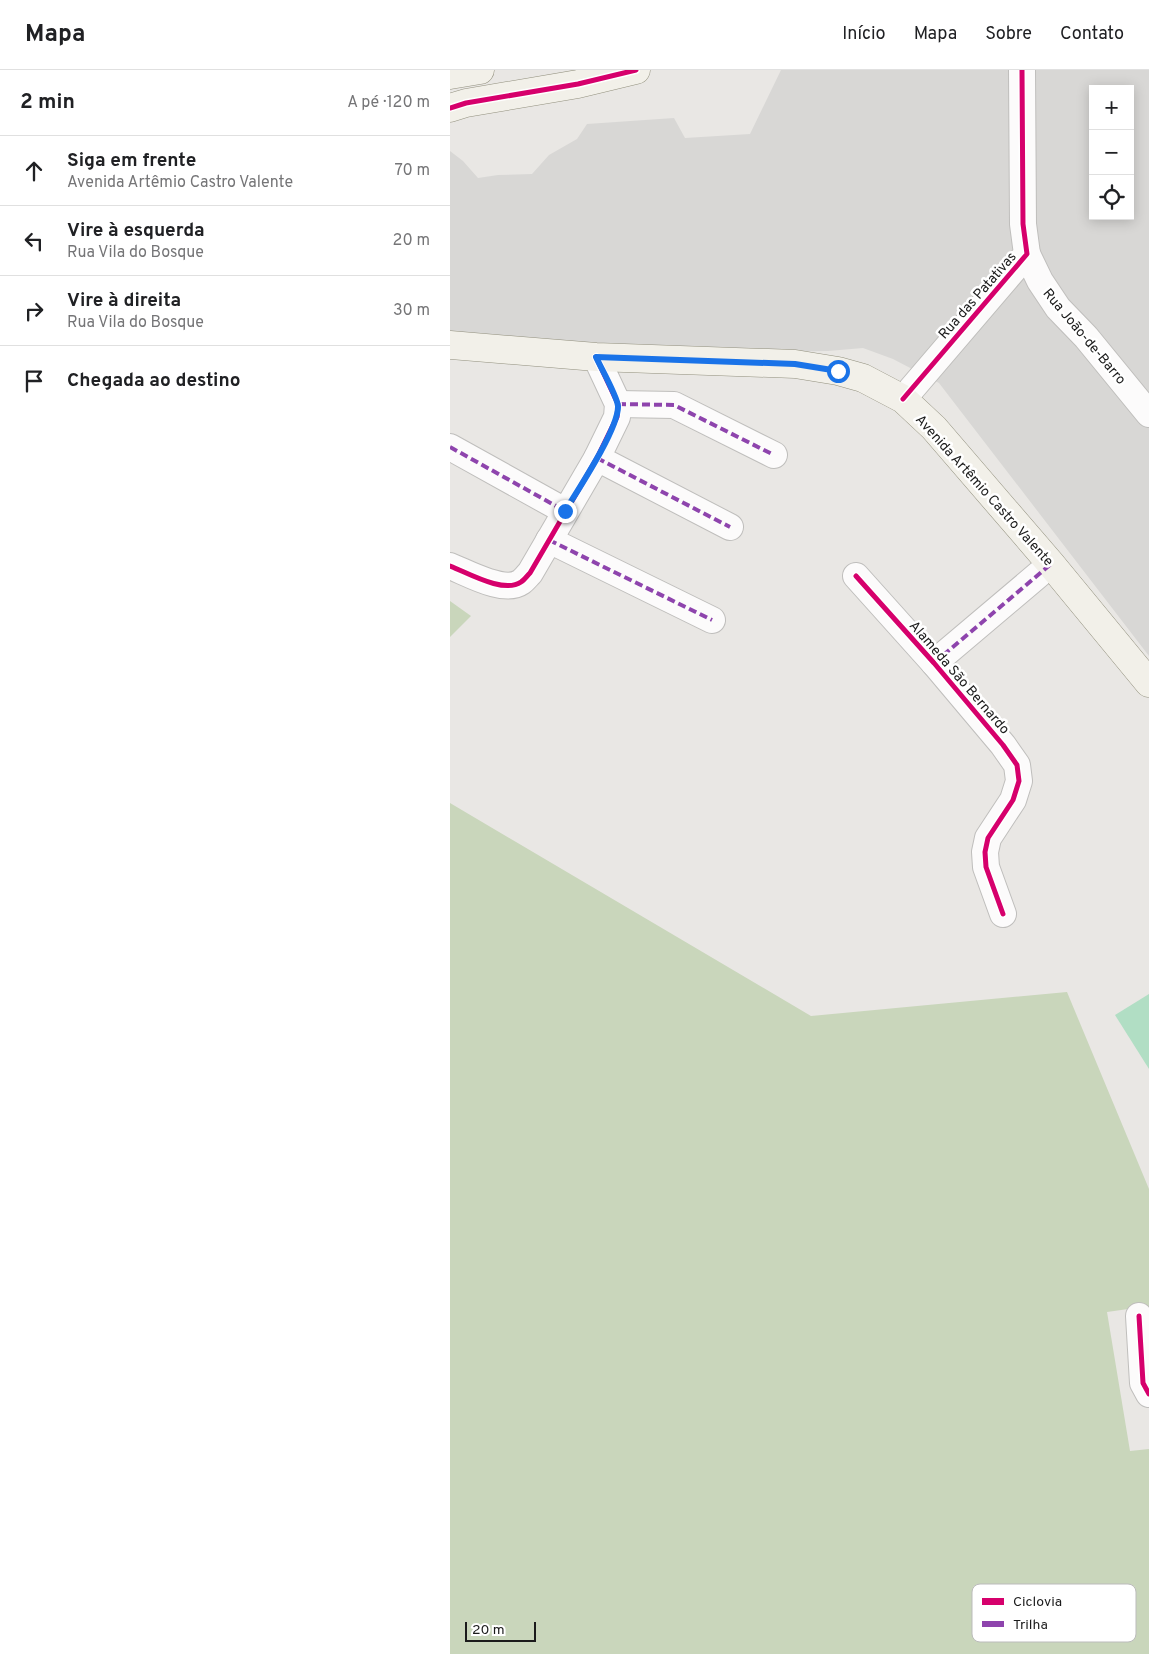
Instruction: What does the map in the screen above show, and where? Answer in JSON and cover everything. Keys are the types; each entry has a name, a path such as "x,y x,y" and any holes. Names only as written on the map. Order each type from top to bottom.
{"main road":[{"path":"450,76 480,70"},
{"path":"450,108 466,103 578,84 636,70"},
{"name":"Avenida Artêmio Castro Valente","path":"450,345 596,357 795,364 838,371 863,378 903,399 934,428 1051,564 1149,683"}],"street":[{"name":"Rua das Patativas","path":"903,399 1027,254 1023,224 1022,70"},
{"name":"Rua João-de-Barro","path":"1027,254 1040,281 1058,308 1086,337 1149,414"},
{"path":"450,566 498,585 508,586 521,582 530,573 597,458 617,417 618,404 596,357"},
{"path":"618,404 674,405 774,455"},
{"path":"450,447 565,511"},
{"path":"597,458 730,527"},
{"path":"549,540 712,620"},
{"path":"934,663 1051,564"},
{"name":"Alameda São Bernardo","path":"856,576 934,663 1003,745 1017,766 1018,781 1013,800 988,838 985,852 986,867 1003,914"},
{"path":"1139,1316 1142,1383 1149,1394"}],"shaded area":[{"path":"781,70 1149,70 1149,656 939,383 893,359 863,348 828,351 682,353 450,332 450,151 463,161 478,178 498,175 532,174 549,155 577,139 587,124 674,118 685,138 750,134"}],"green space":[{"path":"450,601 471,616 450,637"},
{"path":"450,803 811,1016 1067,992 1149,1189 1149,1306 1107,1312 1130,1451 1149,1449 1149,1654 450,1654"},
{"path":"1149,994 1149,1069 1115,1015"}],"marked path":[{"path":"618,404 674,405 774,455"},
{"path":"450,447 565,511"},
{"path":"597,458 730,527"},
{"path":"549,540 712,620"},
{"path":"934,663 1051,564"}],"cycle path":[{"path":"450,108 466,103 578,84 636,70"},
{"path":"903,399 1027,254 1023,224 1022,70"},
{"path":"450,566 486,581 505,586 521,582 530,573 597,458 617,417 618,404 596,357"},
{"path":"856,576 934,663 1003,745 1017,765 1019,781 1013,800 988,838 985,852 986,867 1003,914"},
{"path":"1139,1316 1143,1383 1149,1394"}],"route":[{"path":"565,511 597,458 617,417 618,404 596,357 664,361 795,364 838,371"}]}
